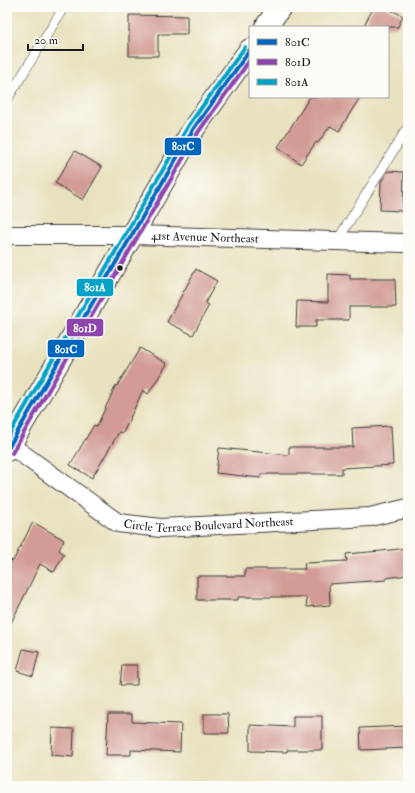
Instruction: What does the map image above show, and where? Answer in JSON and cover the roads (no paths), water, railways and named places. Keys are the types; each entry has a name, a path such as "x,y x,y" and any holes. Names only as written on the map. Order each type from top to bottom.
{"street":[{"path":"267,26 280,7"},
{"path":"9,447 194,128 249,51"},
{"name":"41st Avenue Northeast","path":"7,235 133,235 404,243"},
{"name":"Circle Terrace Boulevard Northeast","path":"9,447 118,523 161,528 370,517 408,508"}],"lane":[{"path":"7,100 64,7"},
{"path":"337,241 408,127"}]}
